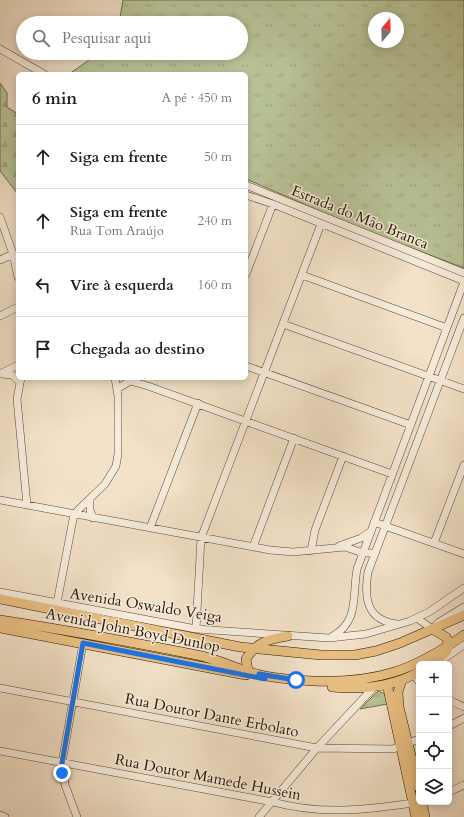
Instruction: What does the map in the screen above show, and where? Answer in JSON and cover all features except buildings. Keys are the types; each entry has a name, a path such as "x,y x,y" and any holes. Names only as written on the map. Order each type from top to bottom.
{"main road":[{"name":"Avenida John Boyd Dunlop","path":"0,599 254,649 321,655 355,655 376,651 400,643 464,615"},
{"name":"Avenida John Boyd Dunlop","path":"0,620 71,630 206,657 262,677"},
{"path":"0,628 262,677 353,689 374,687 416,676"},
{"path":"432,629 444,635 447,638 449,646 446,654 436,661"},
{"path":"306,683 344,682 380,677 399,672 449,646 464,635"},
{"path":"248,671 246,659 254,649 267,639 288,636"},
{"path":"402,680 398,699 404,745 416,779"},
{"path":"387,684 416,794"},
{"path":"416,817 418,805"},
{"path":"419,805 425,817"}],"street":[{"path":"0,49 16,58"},
{"path":"19,60 40,72"},
{"name":"Estrada do Mão Branca","path":"248,186 464,273"},
{"path":"248,196 273,204 464,282 357,569 351,619 346,627 329,638"},
{"path":"249,257 273,204"},
{"path":"0,217 13,254 16,268"},
{"path":"196,628 201,538 321,224"},
{"path":"341,224 360,240"},
{"path":"0,260 13,254"},
{"path":"302,275 447,328"},
{"path":"0,316 16,308"},
{"path":"402,624 392,623 380,619 371,609 367,602 366,594 368,572 464,318"},
{"path":"283,324 464,389"},
{"path":"1,374 16,366"},
{"path":"248,367 411,425"},
{"path":"1,374 12,375 16,378"},
{"path":"20,380 17,399 27,505"},
{"path":"57,603 74,514 108,480 116,466 118,454 117,389 115,380"},
{"path":"134,380 148,386"},
{"path":"117,389 130,381 148,386 392,474"},
{"path":"150,528 198,403"},
{"path":"253,547 294,438"},
{"path":"311,551 315,530 343,456"},
{"path":"434,543 464,465"},
{"path":"90,499 90,510 93,518"},
{"path":"0,500 201,538 293,552 337,547 361,538 370,532"},
{"path":"374,522 464,554"},
{"path":"337,547 351,548 363,553 375,553"},
{"name":"Avenida Oswaldo Veiga","path":"0,592 196,628 329,638 366,634 402,624 417,618 464,588"},
{"path":"417,618 432,629 438,623 464,607"},
{"path":"77,817 65,785 62,763 83,643"},
{"path":"440,661 464,645"},
{"path":"259,817 317,748 374,687"},
{"name":"Rua Doutor Dante Erbolato","path":"0,688 317,748 377,750 404,745 416,740"},
{"path":"452,701 464,707"},
{"path":"452,724 464,718"},
{"name":"Rua Doutor Mamede Hussein","path":"0,751 273,802 294,808 347,811 376,809 416,802"},
{"path":"452,791 464,785"},
{"path":"0,815 5,817"}],"green space":[{"path":"123,0 464,0 464,268 357,227 248,180 248,72 72,72 89,60 248,60 248,16 120,16"},
{"path":"0,83 7,93 7,107 16,113 16,191 0,171"},
{"path":"378,691 385,694 387,704 360,709"}],"route":[{"path":"62,773 62,763 83,643 265,679 259,674 296,680"}]}
